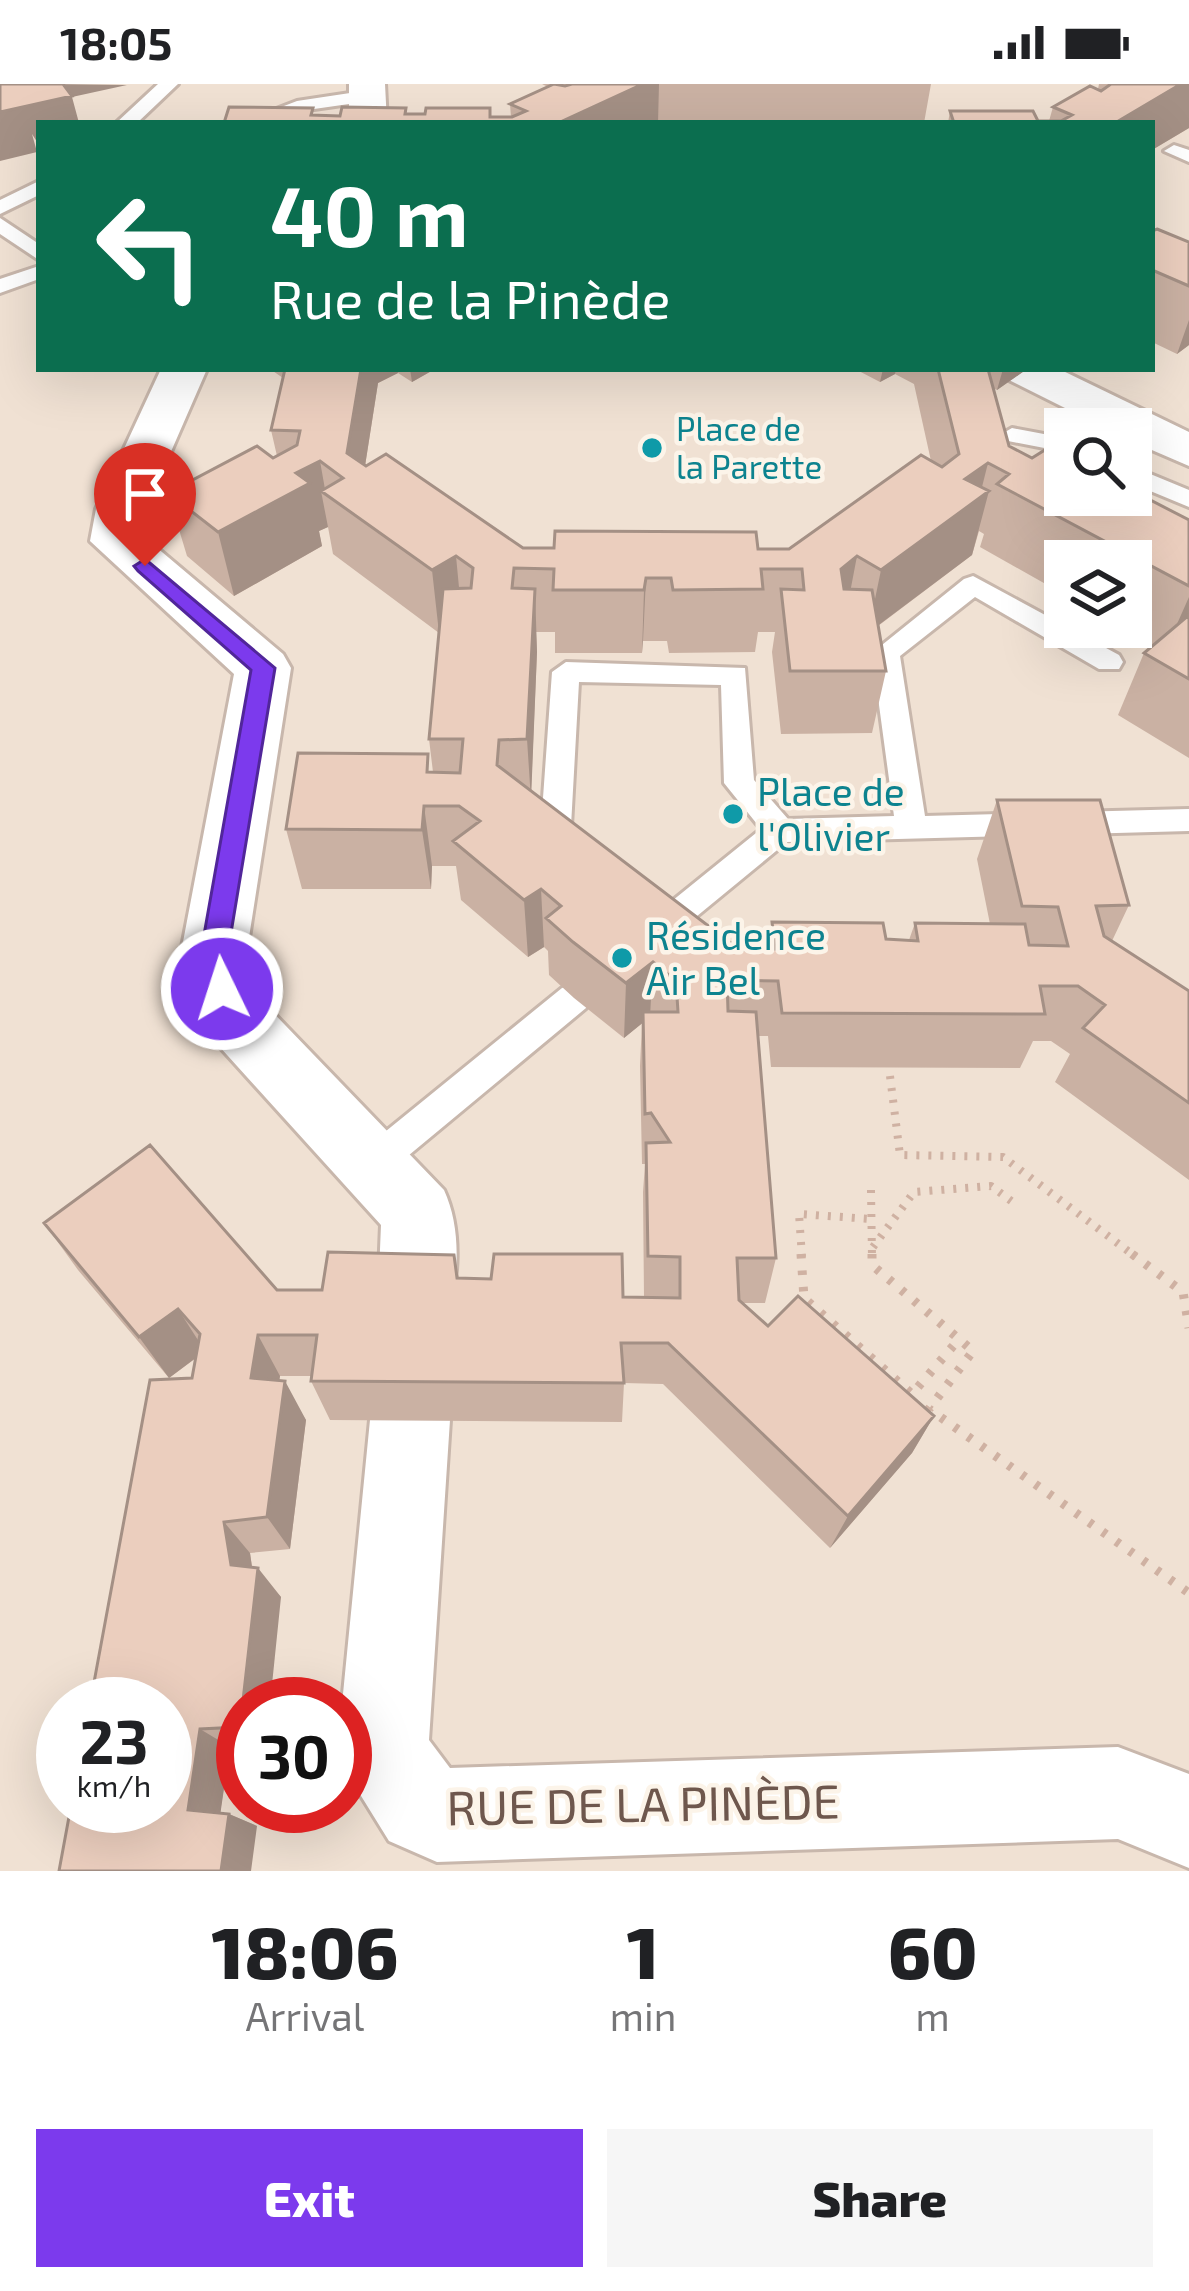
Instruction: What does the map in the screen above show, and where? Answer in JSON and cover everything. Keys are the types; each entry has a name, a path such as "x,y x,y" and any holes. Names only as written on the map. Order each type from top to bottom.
{"street":[{"path":"183,372 122,509 116,541 263,668 212,963 232,1015 418,1214 416,1298"},
{"path":"1029,372 1189,451"},
{"name":"RUE DE LA PINÈDE","path":"410,1420 382,1752 422,1808 437,1815 1118,1793 1189,1821"}],"lane":[{"path":"129,120 169,84"},
{"path":"259,120 304,105 368,101"},
{"path":"0,208 36,189"},
{"path":"0,224 36,252"},
{"path":"0,286 36,273"},
{"path":"1012,436 1044,441"},
{"path":"1152,483 1189,499"},
{"path":"911,827 886,652 973,585 1109,662"},
{"path":"556,826 566,672 735,675 740,782 780,831"},
{"path":"646,940 780,831 1189,820"},
{"path":"372,1164 574,998"}],"path":[{"path":"890,1076 900,1154 1003,1157 1186,1292 1189,1328"},
{"path":"872,1248 914,1192 991,1186 1014,1203"},
{"path":"872,1190 872,1265 974,1351 929,1409 1189,1593"},
{"path":"871,1219 799,1214 804,1298 912,1394 959,1339"}],"shaded area":[{"name":"Résidence Air Bel","path":"0,84 1189,84 1189,1871 0,1871"}],"building":[{"path":"0,84 63,84 72,96 0,112"},
{"path":"554,84 643,84 565,120 225,120 229,107 313,108 311,115 340,116 342,107 406,108 405,114 425,114 426,108 490,108 490,117 512,117 526,111 510,104"},
{"path":"1111,84 1181,84 1120,120 1063,120 1072,115 1053,107 1090,86 1101,91"},
{"path":"950,111 1033,111 1038,120 953,120"},
{"path":"1155,230 1189,242 1189,286 1155,271"},
{"path":"284,372 360,372 347,453 366,466 386,454 523,548 554,548 555,531 756,532 758,549 789,549 921,455 942,467 959,454 939,372 989,372 1009,446 1032,458 1044,450 1044,509 997,484 1009,474 988,463 965,479 989,491 881,570 857,556 841,569 844,589 872,590 886,671 790,671 781,589 804,590 802,569 761,569 763,589 673,590 671,578 646,578 644,590 553,590 554,569 514,568 512,588 535,589 527,739 499,740 497,765 740,950 775,949 772,922 883,923 886,939 918,941 915,923 1025,924 1029,945 1068,946 1058,907 1022,906 997,800 1100,800 1129,905 1096,906 1104,936 1189,991 1189,1103 1083,1028 1105,1005 1078,986 1040,986 1045,1014 782,1013 778,981 727,980 728,1011 756,1012 776,1258 737,1258 739,1300 768,1326 798,1296 934,1416 848,1516 668,1343 621,1343 624,1383 311,1381 317,1335 258,1335 251,1378 285,1381 267,1517 224,1522 231,1565 258,1568 246,1677 216,1677 216,1728 200,1729 192,1783 192,1677 95,1677 150,1380 192,1378 200,1334 178,1309 139,1337 44,1223 150,1145 277,1290 322,1290 328,1252 454,1255 457,1278 491,1279 494,1254 622,1254 623,1297 680,1298 680,1257 648,1256 646,1143 670,1142 651,1113 645,1114 643,1012 678,1012 676,981 653,962 626,983 573,942 546,918 561,906 541,889 524,900 453,841 480,821 459,806 424,806 422,830 286,829 298,753 428,754 427,772 460,773 463,739 429,739 443,589 471,588 473,568 456,556 432,570 321,491 343,478 320,461 296,473 310,483 218,532 168,493 257,446 273,458 297,445 300,431 271,430"},
{"path":"1152,501 1189,520 1189,586 1152,566 1152,540 1102,540 1057,516 1152,516"},
{"path":"1189,615 1189,679 1144,653"},
{"path":"192,1810 216,1813 216,1833 226,1833 221,1871 59,1871 66,1833 192,1833"}],"place":[{"name":"Place de la Parette","path":"652,448"},
{"name":"Place de l'Olivier","path":"733,814"},
{"name":"Résidence Air Bel","path":"622,958"}],"route":[{"path":"145,566 263,668 212,963 222,989"}]}
